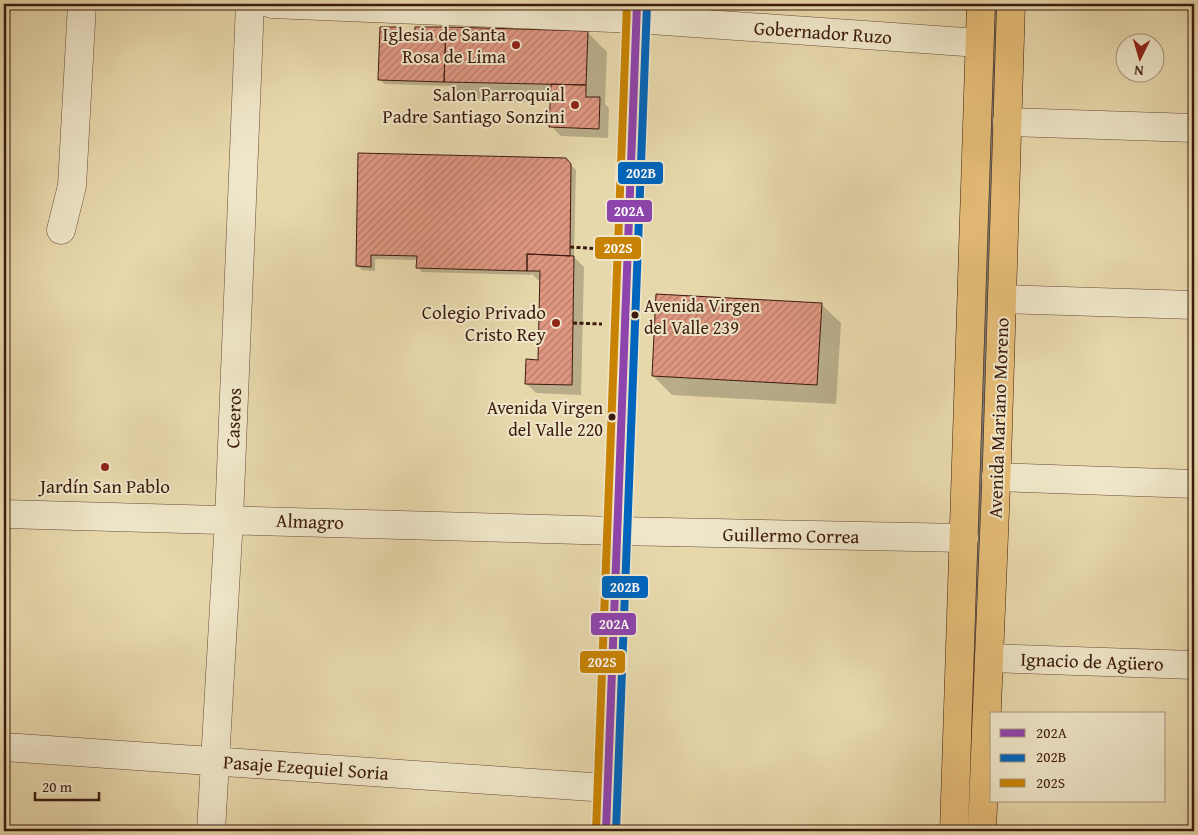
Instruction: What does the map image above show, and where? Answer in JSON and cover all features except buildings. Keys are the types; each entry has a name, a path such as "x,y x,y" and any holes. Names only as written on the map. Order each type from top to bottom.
{"main road":[{"name":"Avenida Mariano Moreno","path":"954,831 981,4"},
{"name":"Avenida Mariano Moreno","path":"982,831 996,477 1011,4"},
{"path":"606,831 637,11"}],"street":[{"path":"61,230 72,186 82,4"},
{"name":"Caseros","path":"211,831 229,519 250,4"},
{"name":"Gobernador Ruzo","path":"272,4 637,11 979,43"},
{"path":"1007,122 1194,128"},
{"path":"1002,299 1194,305"},
{"path":"996,477 1194,484"},
{"name":"Almagro","path":"4,514 617,531"},
{"name":"Guillermo Correa","path":"617,531 964,538"},
{"name":"Ignacio de Agüero","path":"989,658 1194,665"},
{"name":"Pasaje Ezequiel Soria","path":"4,747 607,788"}],"path":[{"path":"570,247 628,250"}],"waterway":[{"path":"971,773 996,4"}],"transit line":[{"name":"202S","path":"596,831 627,4"},
{"name":"202A","path":"606,831 637,4"},
{"name":"202B","path":"616,831 647,4"}],"place":[{"name":"Iglesia de Santa Rosa de Lima","path":"516,45"},
{"name":"Salon Parroquial Padre Santiago Sonzini","path":"575,105"},
{"name":"Avenida Virgen del Valle 239","path":"635,315"},
{"name":"Colegio Privado Cristo Rey","path":"556,323"},
{"name":"Avenida Virgen del Valle 220","path":"612,417"},
{"name":"Jardín San Pablo","path":"105,467"}]}
